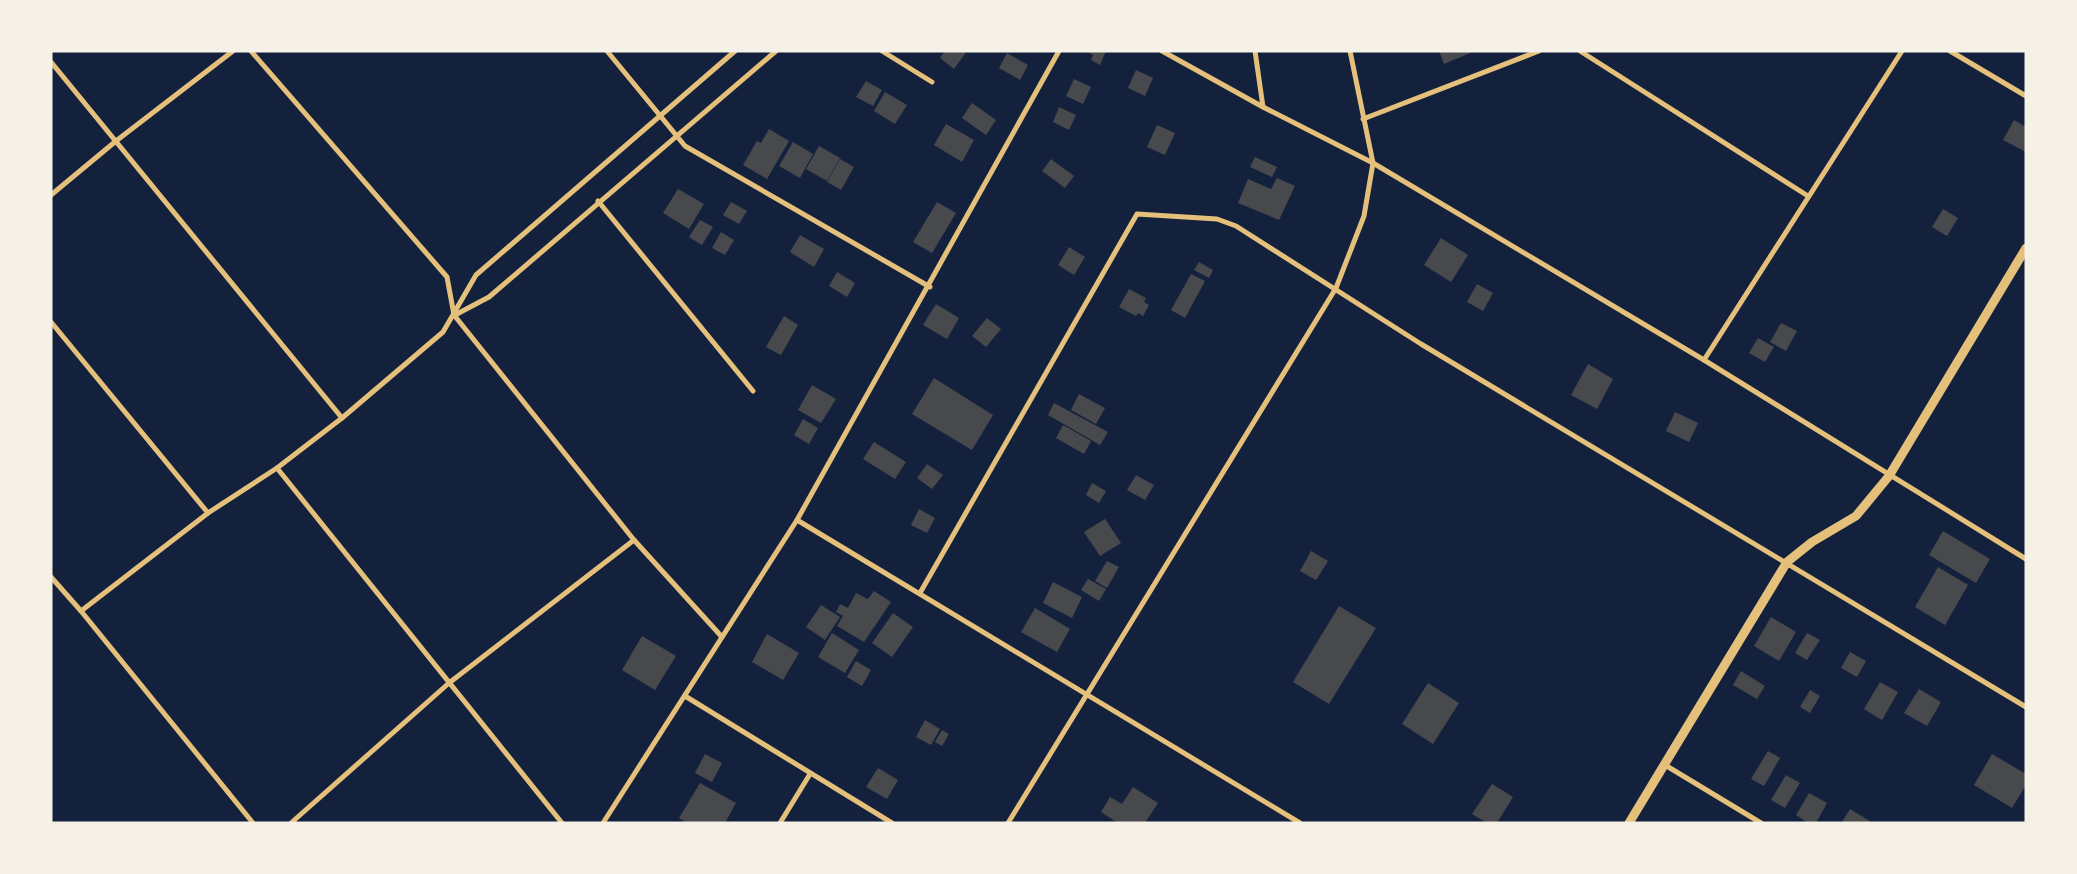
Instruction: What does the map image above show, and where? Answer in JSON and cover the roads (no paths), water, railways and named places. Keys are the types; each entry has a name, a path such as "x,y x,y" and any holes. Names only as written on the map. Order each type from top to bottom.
{"street":[{"path":"51,195 233,51"},
{"path":"251,51 447,277 454,315 634,540 722,637"},
{"path":"607,51 659,117 685,146 930,287"},
{"path":"81,611 208,513 277,468 342,418 443,332 476,275 735,51"},
{"path":"454,315 488,297 598,201 776,51"},
{"path":"882,51 932,82"},
{"path":"602,823 797,520 930,287 1059,51"},
{"path":"1162,51 1263,107 1373,163 1704,360 2026,559"},
{"path":"1255,51 1263,107"},
{"path":"1008,823 1336,288 1364,216 1373,163 1350,51"},
{"path":"1363,119 1540,51"},
{"path":"1580,51 1808,196"},
{"path":"1704,360 1902,51"},
{"path":"1950,51 2026,96"},
{"path":"51,62 342,418"},
{"path":"598,201 753,391"},
{"path":"920,593 1137,214 1217,219 1236,226 1336,288 1421,344 2026,707"},
{"path":"1629,823 1787,562 1812,542 1856,516 1889,476 2026,248"},
{"path":"51,322 208,513"},
{"path":"277,468 562,823"},
{"path":"797,520 1300,823"},
{"path":"291,823 449,683 634,540"},
{"path":"51,577 81,611 253,823"},
{"path":"685,696 892,823"},
{"path":"1665,765 1761,823"},
{"path":"780,823 810,774"}]}
